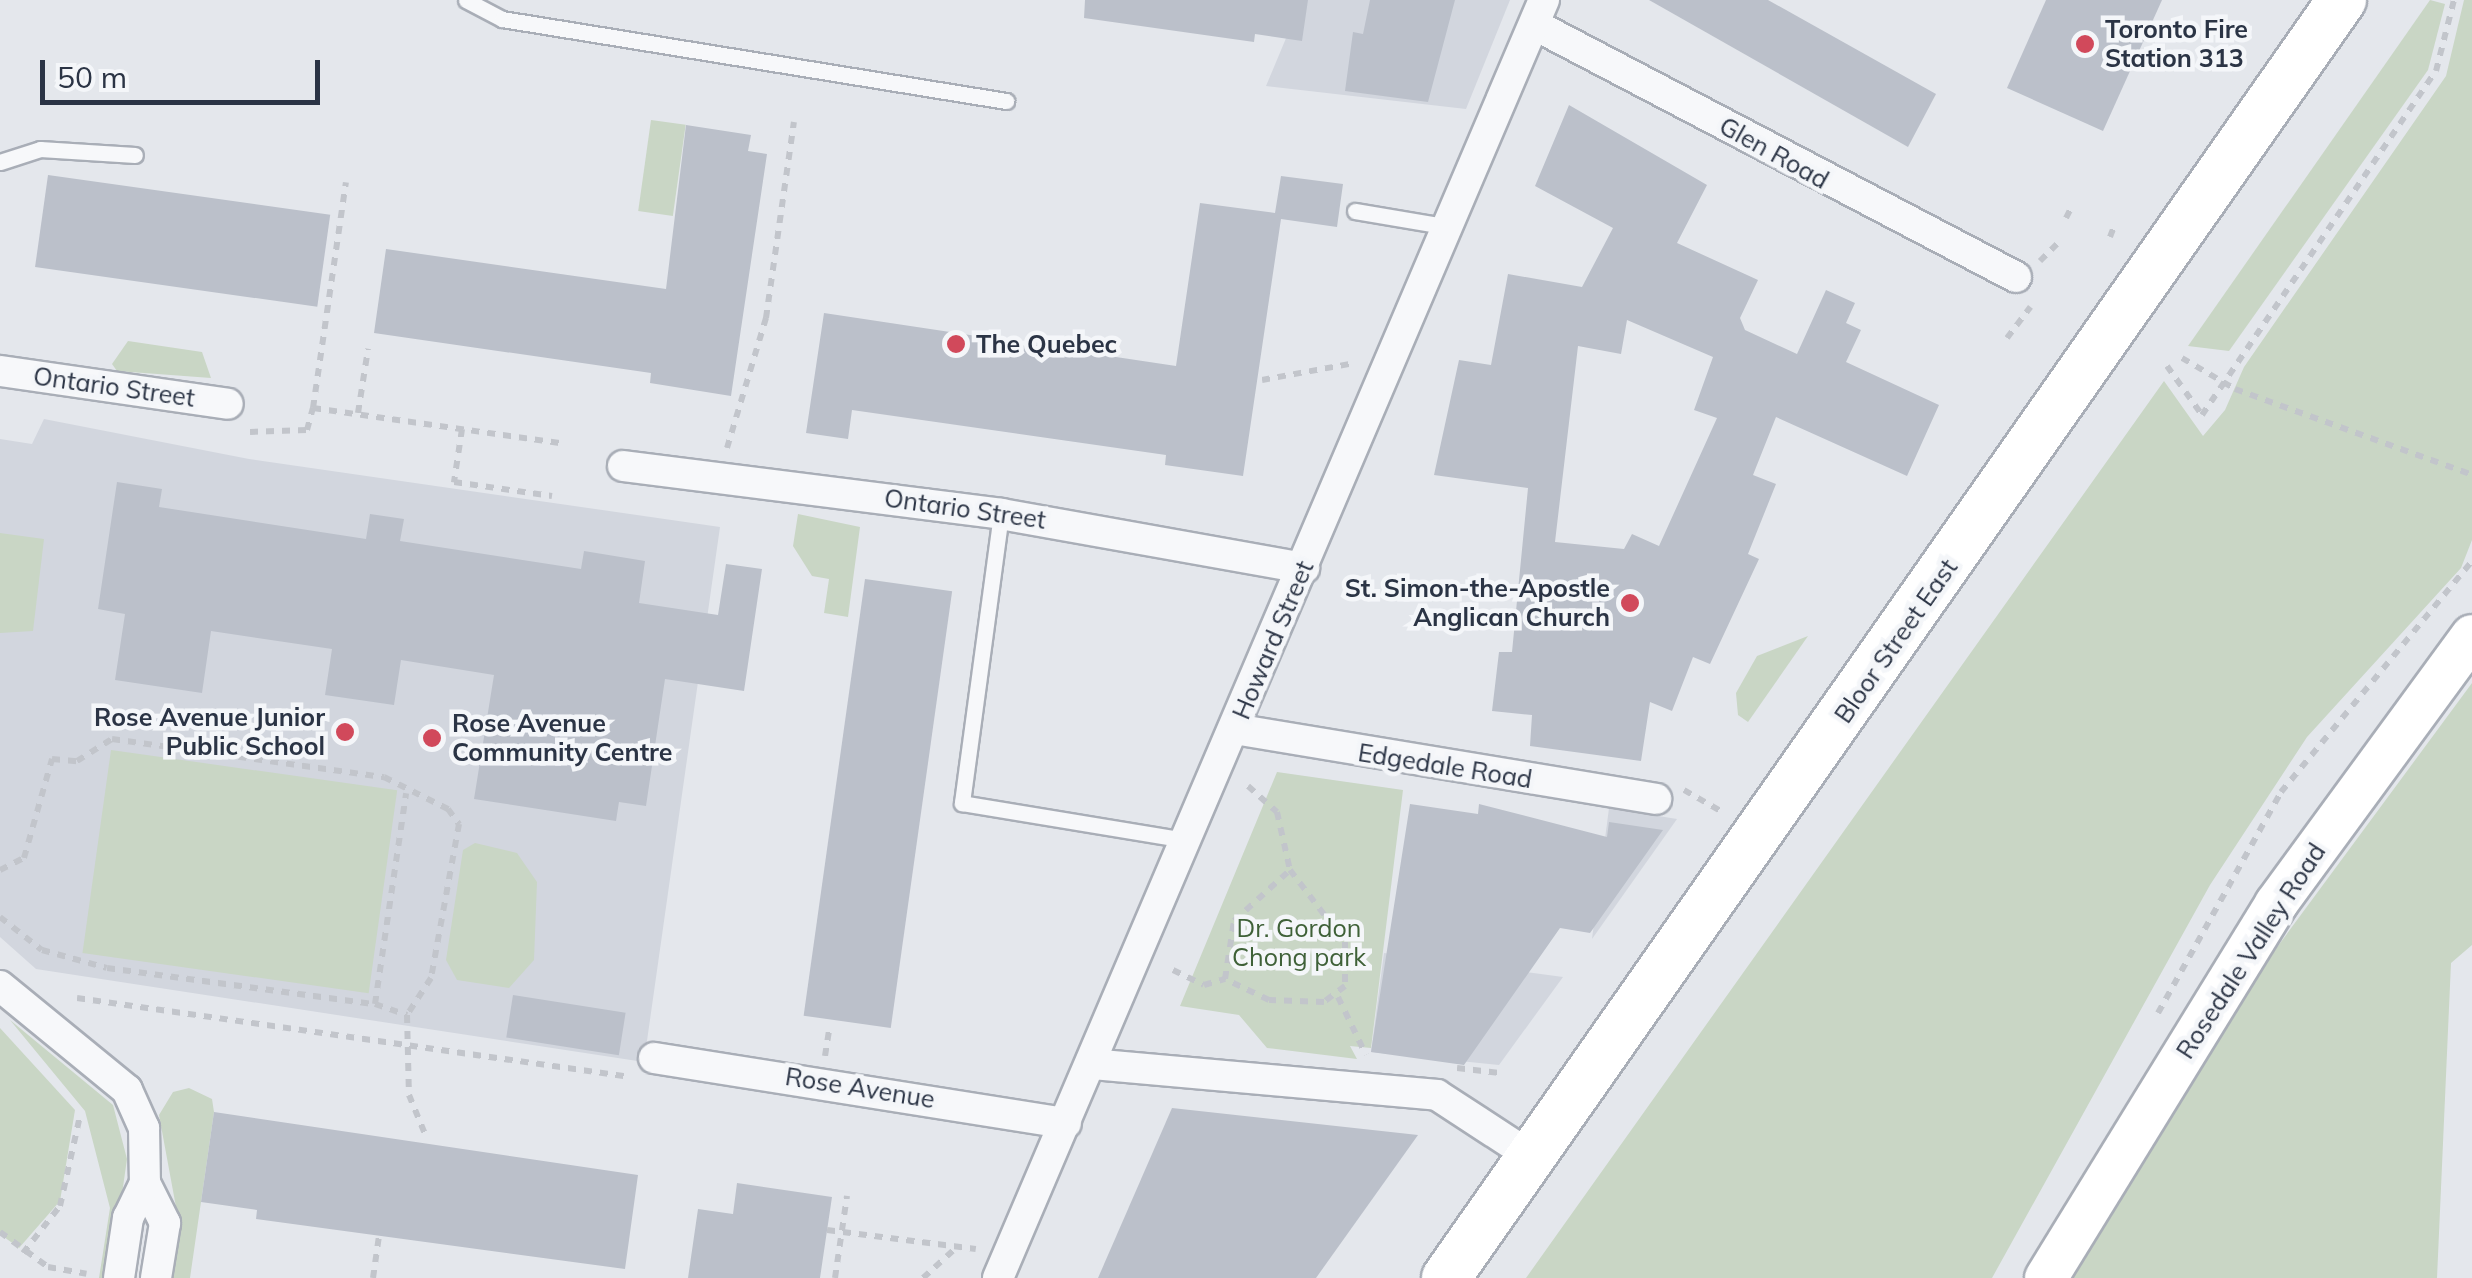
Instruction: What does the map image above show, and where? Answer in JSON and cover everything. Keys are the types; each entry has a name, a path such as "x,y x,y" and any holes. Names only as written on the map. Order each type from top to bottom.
{"main road":[{"name":"Bloor Street East","path":"1446,1278 2342,0"}],"street":[{"name":"Howard Street","path":"998,1278 1539,12"},
{"name":"Glen Road","path":"1539,12 2031,279"},
{"name":"Ontario Street","path":"0,371 228,404"},
{"name":"Ontario Street","path":"623,466 1001,514 1304,568"},
{"name":"Rosedale Valley Road","path":"2046,1278 2276,904 2472,636"},
{"name":"Edgedale Road","path":"1234,728 1656,799"},
{"path":"0,986 127,1090 144,1128 145,1183 165,1222 156,1278"},
{"path":"1091,1064 1437,1094 1532,1158"},
{"name":"Rose Avenue","path":"646,1068 1066,1123"},
{"path":"107,1277 145,1183"}],"lane":[{"path":"466,0 502,19 1006,100"},
{"path":"0,162 40,150 135,155"},
{"path":"1354,211 1450,227"},
{"path":"1001,514 962,803 1185,840"}],"path":[{"path":"2168,366 2202,415 2436,71 2454,0"},
{"path":"726,450 766,318 794,122"},
{"path":"250,432 308,430 346,182"},
{"path":"2066,218 2072,206"},
{"path":"2110,237 2115,224"},
{"path":"2008,338 2031,279 2060,241"},
{"path":"358,414 368,349"},
{"path":"2182,358 2235,389 2472,475"},
{"path":"1262,380 1366,360"},
{"path":"314,408 560,443"},
{"path":"462,429 454,482 552,496"},
{"path":"0,870 24,858 52,760 76,761 112,739 384,777 406,792 448,809 459,824 431,978 407,1015 409,1095 425,1134"},
{"path":"1248,786 1277,812 1290,870 1345,942 1338,997 1362,1052 1385,1059"},
{"path":"375,1004 406,792"},
{"path":"1225,979 1234,921 1290,870"},
{"path":"0,916 42,950 108,968 375,1004 407,1015"},
{"path":"1173,970 1204,985 1225,979 1288,1004 1338,997"},
{"path":"77,998 406,1046 646,1068"},
{"path":"1436,1065 1500,1073"},
{"path":"23,1253 60,1206 80,1116"},
{"path":"835,1278 847,1196"},
{"path":"827,1230 982,1250"},
{"path":"0,1232 23,1253 107,1277"},
{"path":"373,1278 379,1236"},
{"path":"923,1278 958,1246"}],"shaded area":[{"path":"1302,0 1510,0 1466,109 1266,86"},
{"name":"Rose Avenue Junior Public School","path":"44,419 249,459 720,527 644,1062 36,969 0,937 0,439 32,444"},
{"path":"1609,808 1677,819 1592,939"},
{"path":"1384,953 1563,977 1499,1065 1371,1052"}],"green space":[{"path":"2430,0 2445,4 2428,70 2229,351 2188,346"},
{"path":"2464,0 2472,0 2472,540 2461,568 2307,737 2210,885 1992,1278 1526,1278 2164,381 2203,436 2225,410 2244,367 2446,76"},
{"path":"651,120 686,125 673,216 638,211"},
{"path":"128,341 202,352 211,378 117,371 112,364"},
{"path":"798,514 860,527 848,617 824,613 829,579 812,576 793,546"},
{"path":"0,533 44,539 33,631 0,633"},
{"path":"1808,636 1748,722 1738,715 1736,693 1757,656"},
{"path":"2472,683 2472,945 2451,963 2437,1278 2071,1278 2275,950"},
{"path":"111,750 397,790 369,993 82,953"},
{"name":"Dr. Gordon Chong park","path":"1277,772 1403,790 1371,1048 1350,1046 1357,1059 1267,1048 1239,1015 1180,1006"},
{"path":"475,843 517,853 537,882 534,960 509,988 457,980 446,960 463,850"},
{"path":"10,1020 113,1105 127,1159 110,1278 99,1278 110,1208 85,1111"},
{"path":"0,1028 75,1110 60,1201 19,1248 0,1234"},
{"path":"189,1088 212,1099 214,1112 190,1278 167,1278 176,1207 159,1115 173,1092"}],"building":[{"path":"1085,0 1308,0 1302,41 1255,34 1254,42 1084,18"},
{"path":"1370,0 1455,0 1428,102 1345,91 1353,32 1363,34"},
{"path":"1649,0 1768,0 1936,94 1908,147"},
{"name":"Toronto Fire Station 313","path":"2046,0 2162,0 2103,131 2007,88"},
{"path":"1569,105 1707,185 1677,243 1758,280 1740,318 1745,330 1797,354 1826,290 1855,303 1846,323 1861,330 1846,362 1939,405 1907,476 1776,417 1753,475 1776,484 1748,554 1759,559 1710,664 1693,657 1672,711 1650,702 1641,761 1530,746 1532,715 1492,711 1499,652 1512,652 1528,488 1434,475 1459,360 1491,365 1508,274 1582,287 1613,228 1535,186","holes":["1627,320 1713,357 1694,410 1717,418 1659,546 1632,534 1624,549 1555,542 1578,346 1621,354"]},
{"path":"686,125 751,135 748,151 767,154 731,396 650,383 651,373 374,333 386,249 666,289"},
{"path":"48,175 330,215 317,307 35,267"},
{"name":"The Quebec","path":"1281,176 1343,184 1337,227 1281,219 1243,476 1165,465 1166,455 852,410 848,439 806,433 824,313 1176,366 1200,203 1275,213"},
{"path":"117,482 162,489 159,507 366,539 370,514 404,519 400,541 581,569 584,551 645,561 639,603 718,615 726,564 762,569 744,691 665,679 646,806 619,802 616,821 474,799 494,675 401,660 394,705 325,695 332,649 211,631 202,693 115,680 125,614 98,609"},
{"path":"865,579 952,591 891,1028 804,1016"},
{"path":"1410,804 1478,814 1479,804 1607,837 1609,822 1663,830 1590,933 1560,928 1464,1065 1371,1052"},
{"path":"513,995 626,1013 619,1055 506,1037"},
{"path":"1172,1108 1418,1135 1316,1278 1098,1278"},
{"path":"214,1112 638,1175 625,1269 256,1219 257,1210 201,1202"},
{"path":"737,1183 832,1197 820,1278 688,1278 698,1209 733,1214"}],"place":[{"name":"Toronto Fire Station 313","path":"2085,44"},
{"name":"The Quebec","path":"956,344"},
{"name":"St. Simon-the-Apostle Anglican Church","path":"1630,603"},
{"name":"Rose Avenue Junior Public School","path":"345,732"},
{"name":"Rose Avenue Community Centre","path":"432,738"}]}
